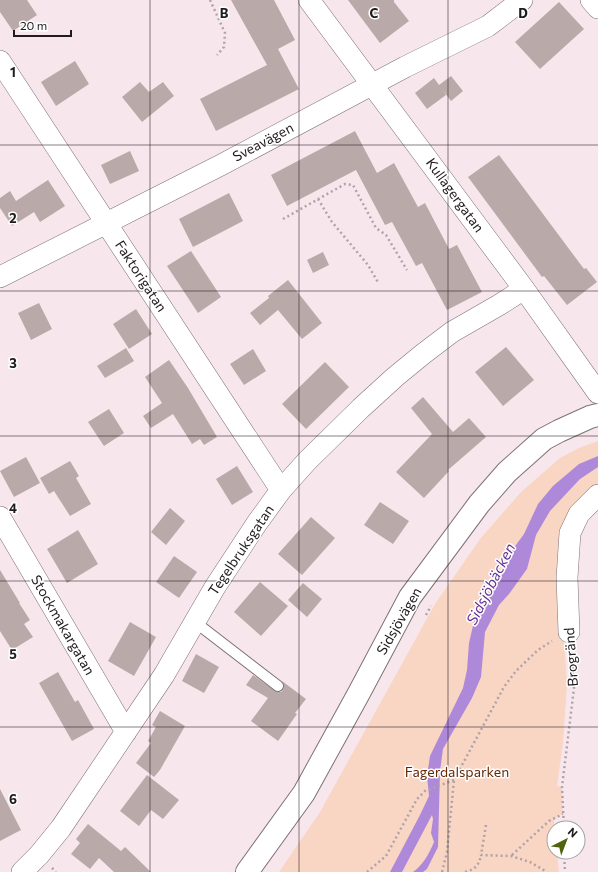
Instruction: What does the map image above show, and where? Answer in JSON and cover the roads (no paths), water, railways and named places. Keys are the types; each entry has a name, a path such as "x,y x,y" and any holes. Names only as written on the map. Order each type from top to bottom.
{"main road":[{"name":"Sidsjövägen","path":"247,872 304,793 410,598 479,504 506,472 544,440 559,431 598,415"}],"street":[{"name":"Kullagergatan","path":"309,0 524,289 598,392"},
{"name":"Sveavägen","path":"0,277 221,165 488,26 522,0"},
{"path":"591,0 598,8"},
{"name":"Faktorigatan","path":"0,61 282,490"},
{"name":"Tegelbruksgatan","path":"22,872 39,855 61,828 164,675 223,574 257,523 282,490 307,461 395,377 452,332 524,289"},
{"name":"Brogränd","path":"569,632 567,578 570,534 579,514 598,495"},
{"name":"Stockmakargatan","path":"0,517 126,732"}],"lane":[{"path":"195,622 278,686"}],"water label":[{"name":"Sidsjöbäcken","path":"491,584"}],"park label":[{"name":"Fagerdalsparken","path":"457,772"}]}
